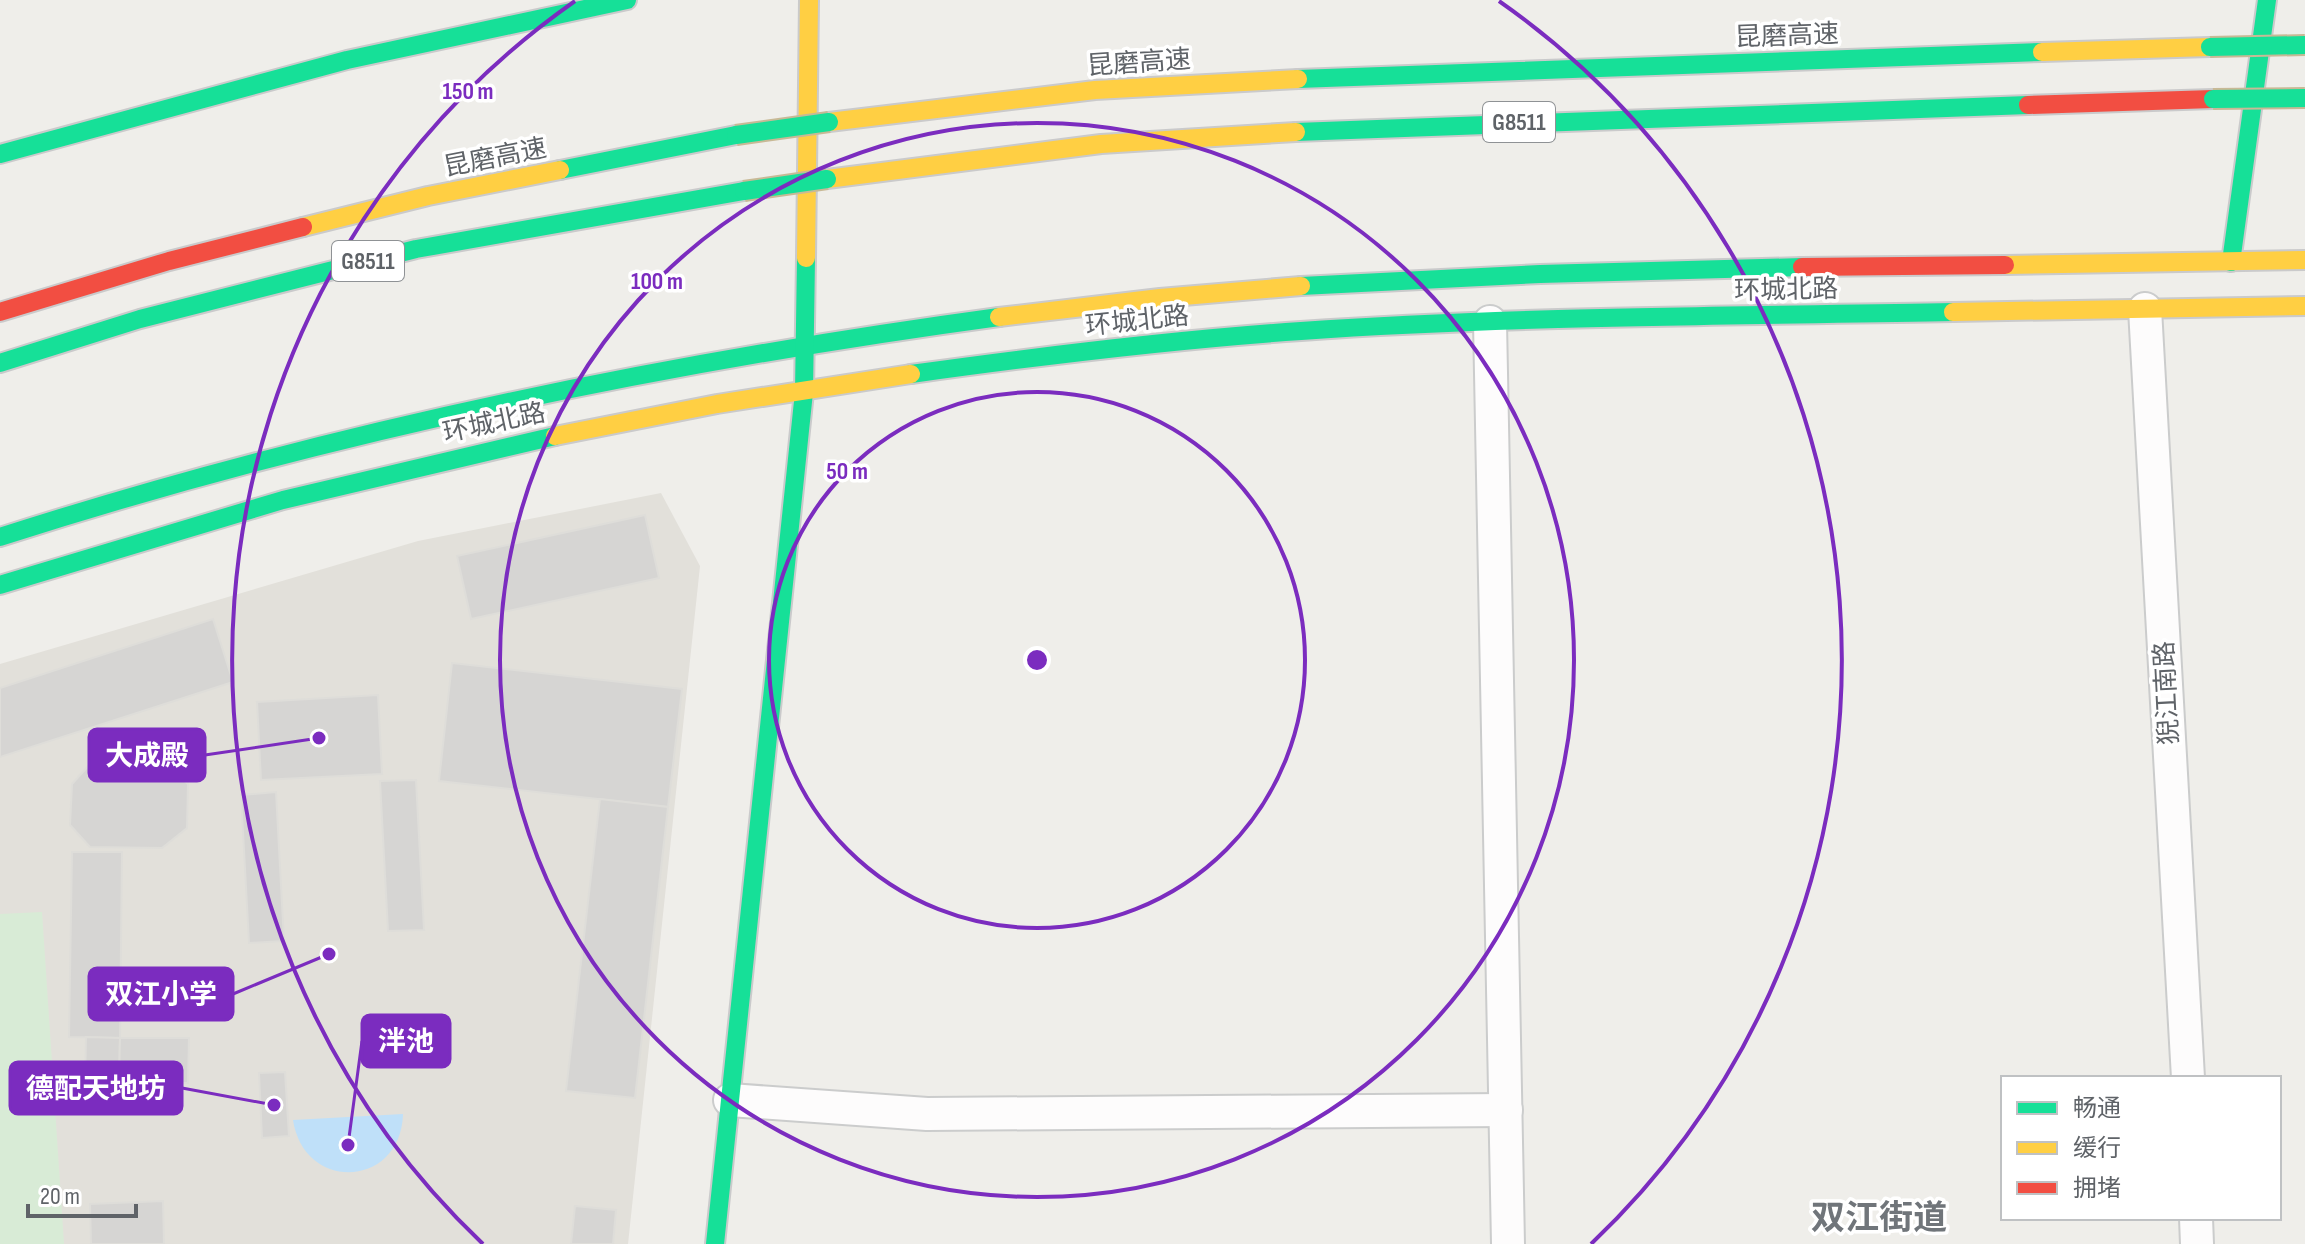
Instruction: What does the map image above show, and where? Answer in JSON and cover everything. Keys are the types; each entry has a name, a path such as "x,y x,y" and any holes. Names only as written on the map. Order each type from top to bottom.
{"main road":[{"path":"0,154 347,60 627,0"},
{"path":"715,1244 804,392 809,0"},
{"path":"2231,262 2267,0"},
{"name":"昆磨高速","path":"0,312 169,261 428,196 736,135 1095,90 1417,73 2305,45"},
{"name":"G8511","path":"0,363 140,319 416,249 744,191 1101,144 1420,125 2305,98"},
{"name":"环城北路","path":"0,537 165,486 349,435 582,384 805,346 1082,306 1400,280 2297,260"},
{"name":"环城北路","path":"0,585 164,533 360,479 575,432 804,392 1160,343 1490,322 2297,306"}],"street":[{"name":"猊江南路","path":"2145,309 2188,1076"},
{"path":"1490,322 1508,1244"},
{"path":"730,1100 927,1114 1506,1110"},
{"path":"2196,1220 2197,1244"}],"shaded area":[{"path":"661,493 700,566 628,1244 0,1244 0,664 418,541"}],"green space":[{"path":"42,912 64,1244 0,1244 0,914"}],"water":[{"path":"403,1114 398,1138 387,1156 370,1168 351,1172 332,1170 315,1160 301,1144 293,1120"}],"building":[{"path":"645,515 659,578 471,619 457,556"},
{"path":"213,619 233,682 0,757 0,688"},
{"path":"452,663 682,689 668,807 439,781"},
{"path":"378,695 382,774 261,780 257,702"},
{"path":"92,762 163,763 188,784 187,828 162,848 90,847 70,825 72,784"},
{"path":"416,780 424,930 388,931 380,781"},
{"path":"276,792 284,941 249,943 241,795"},
{"path":"600,799 668,807 635,1098 566,1091"},
{"path":"72,852 122,852 120,1038 69,1037"},
{"path":"86,1037 120,1038 119,1082 85,1082"},
{"path":"120,1038 189,1038 188,1083 119,1082"},
{"path":"285,1072 289,1136 262,1138 259,1073"},
{"path":"163,1201 164,1244 91,1244 90,1204"},
{"path":"575,1206 616,1210 613,1244 571,1244"}],"traffic: fast":[{"path":"0,154 347,60 627,0"},
{"path":"2231,262 2267,0"},
{"path":"2210,47 2305,45"},
{"path":"1298,79 2042,52"},
{"path":"2213,99 2305,98"},
{"path":"1296,132 2028,105"},
{"path":"736,135 829,122"},
{"path":"560,170 736,135"},
{"path":"744,191 827,179"},
{"path":"0,363 140,319 416,249 744,191"},
{"path":"715,1244 804,392 806,258"},
{"path":"1301,286 1540,274 1802,267"},
{"path":"911,374 1154,344 1382,326 1627,317 1953,312"},
{"path":"0,537 246,465 495,405 746,356 999,317"},
{"path":"0,585 283,500 555,436"}],"traffic: slow":[{"path":"806,258 809,0"},
{"path":"2042,52 2210,47"},
{"path":"829,122 1095,90 1298,79"},
{"path":"827,179 1101,144 1296,132"},
{"path":"303,227 428,196 560,170"},
{"path":"2005,265 2305,260"},
{"path":"999,317 1160,298 1301,286"},
{"path":"1953,312 2305,306"},
{"path":"555,436 717,404 911,374"}],"traffic: jam":[{"path":"2028,105 2213,99"},
{"path":"0,312 169,261 303,227"},
{"path":"1802,267 2005,265"}],"place":[{"name":"大成殿","path":"319,738"},
{"name":"双江小学","path":"329,954"},
{"name":"德配天地坊","path":"274,1105"},
{"name":"泮池","path":"348,1145"}],"district":[{"name":"双江街道","path":"1879,1217"}]}
